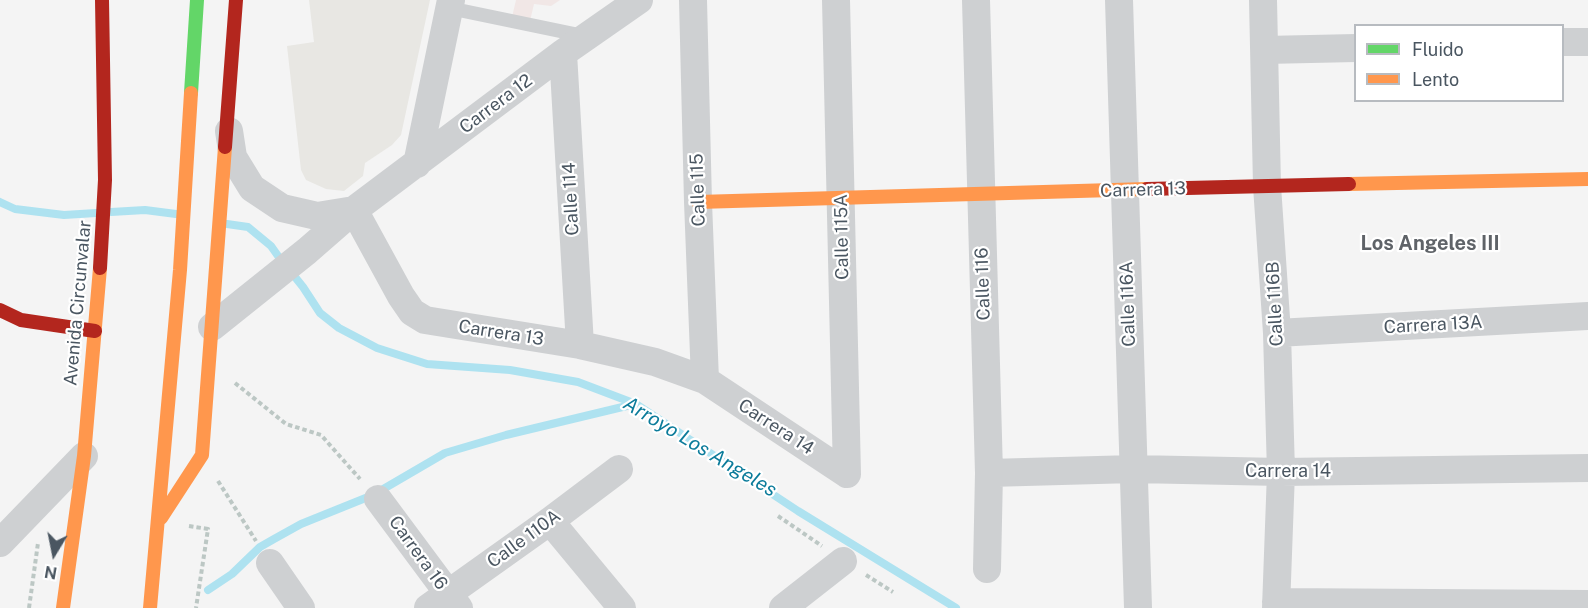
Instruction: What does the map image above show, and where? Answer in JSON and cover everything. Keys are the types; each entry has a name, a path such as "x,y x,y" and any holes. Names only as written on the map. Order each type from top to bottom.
{"main road":[{"name":"Avenida Circunvalar","path":"63,608 84,456 101,262 105,180 102,0"},
{"path":"150,608 180,270 197,0"},
{"path":"158,522 202,455 236,0"},
{"name":"Carrera 13","path":"698,202 1588,179"},
{"path":"0,310 21,320 95,331"}],"street":[{"name":"Carrera 12","path":"212,327 354,210 586,36 639,0"},
{"name":"Calle 115","path":"693,0 705,380"},
{"name":"Calle 115A","path":"836,0 848,474"},
{"name":"Calle 116","path":"976,0 989,473 987,569"},
{"name":"Calle 116A","path":"1119,0 1138,608"},
{"name":"Calle 116B","path":"1263,0 1267,186 1277,333 1281,472 1276,605"},
{"path":"417,164 450,4"},
{"path":"1564,42 1588,42"},
{"path":"1265,50 1354,48"},
{"name":"Calle 114","path":"563,53 580,345"},
{"name":"Carrera 12","path":"227,120 233,157 252,188 282,208 317,216 354,210"},
{"name":"Carrera 13","path":"354,210 401,296 412,312 425,320 580,345 655,362 705,380"},
{"name":"Carrera 13A","path":"1277,333 1588,316"},
{"name":"Carrera 14","path":"705,380 848,474"},
{"path":"0,543 84,456"},
{"name":"Carrera 14","path":"989,473 1134,469 1281,472 1588,468"},
{"name":"Calle 110A","path":"445,603 619,469"},
{"name":"Carrera 16","path":"373,493 445,603"},
{"path":"550,521 622,608"},
{"path":"788,607 843,561"},
{"path":"270,563 301,608"},
{"path":"1276,605 1588,604"}],"lane":[{"path":"450,4 586,36"}],"path":[{"path":"209,363 286,424 321,435 373,493"},
{"path":"202,455 254,539"},
{"path":"189,526 208,529 196,608"}],"shaded area":[{"path":"309,0 430,0 401,135 392,145 365,163 363,176 344,191 326,189 306,180 301,170 287,46 314,42"},
{"path":"516,0 560,0 551,6 534,4 530,21 512,17"}],"waterway":[{"path":"0,202 15,209 64,215 96,213"},
{"name":"Arroyo Los Angeles","path":"111,212 145,210 176,214"},
{"name":"Arroyo Los Angeles","path":"227,224 248,227 271,246 283,263"},
{"name":"Arroyo Los Angeles","path":"291,272 320,313 339,328 377,348 427,364 510,370 578,382 636,404 798,511 956,608"},
{"path":"208,590 232,574 260,547 301,524 373,495 445,453 506,435 635,404"}],"traffic: fast":[{"path":"191,93 197,0"}],"traffic: slow":[{"path":"150,608 180,270 191,93"},
{"path":"161,518 202,455 225,147"},
{"path":"1349,184 1588,179"},
{"path":"698,202 1147,189"},
{"path":"63,608 84,456 100,268"}],"traffic: jam":[{"path":"100,268 105,180 102,0"},
{"path":"225,147 236,0"},
{"path":"1147,189 1349,184"},
{"path":"0,310 21,320 95,331"}],"district":[{"name":"Los Angeles III","path":"1430,244"}]}
